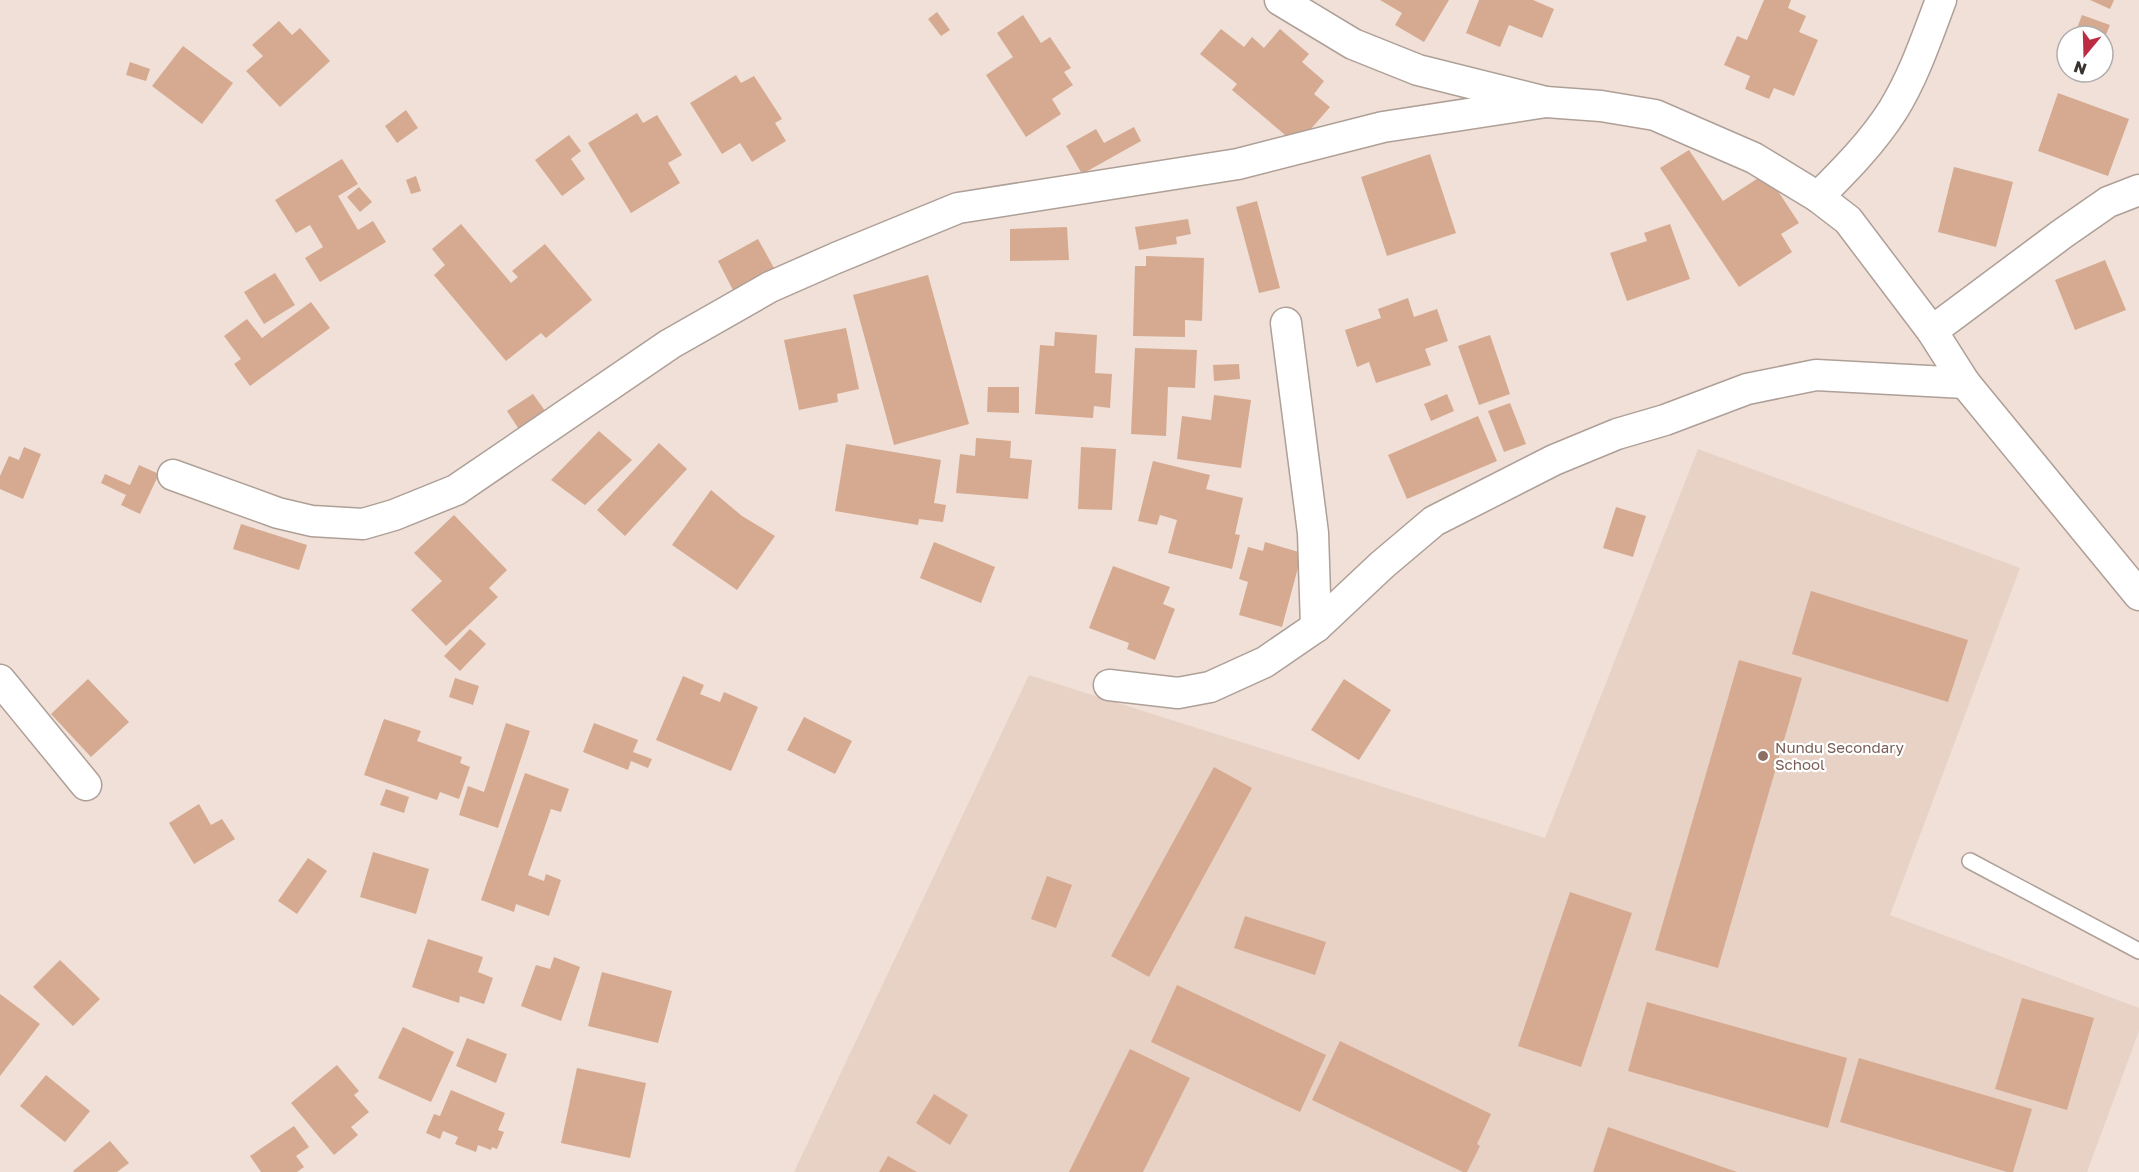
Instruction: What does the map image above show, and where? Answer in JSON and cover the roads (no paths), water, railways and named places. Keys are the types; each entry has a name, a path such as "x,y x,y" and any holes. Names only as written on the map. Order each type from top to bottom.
{"street":[{"path":"1280,0 1353,44 1418,70 1546,102 1601,106 1654,115 1754,158 1818,197 1848,220 1932,331 1965,383 2139,595"},
{"path":"1818,197 1856,158 1893,110 1918,59 1941,0"},
{"path":"173,475 278,513 312,522 363,524 394,515 456,490 670,344 770,287 958,208 1238,164 1383,127 1546,102"},
{"path":"1932,331 2108,202 2139,190"},
{"path":"1286,323 1313,534 1316,627"},
{"path":"1109,685 1178,693 1210,687 1265,662 1316,627 1382,565 1434,522 1554,460 1617,434 1665,420 1747,389 1816,375 1965,383"},
{"path":"0,680 86,785"}],"lane":[{"path":"1970,861 2139,951"}],"place":[{"name":"Nundu Secondary School","path":"1763,756"}]}
